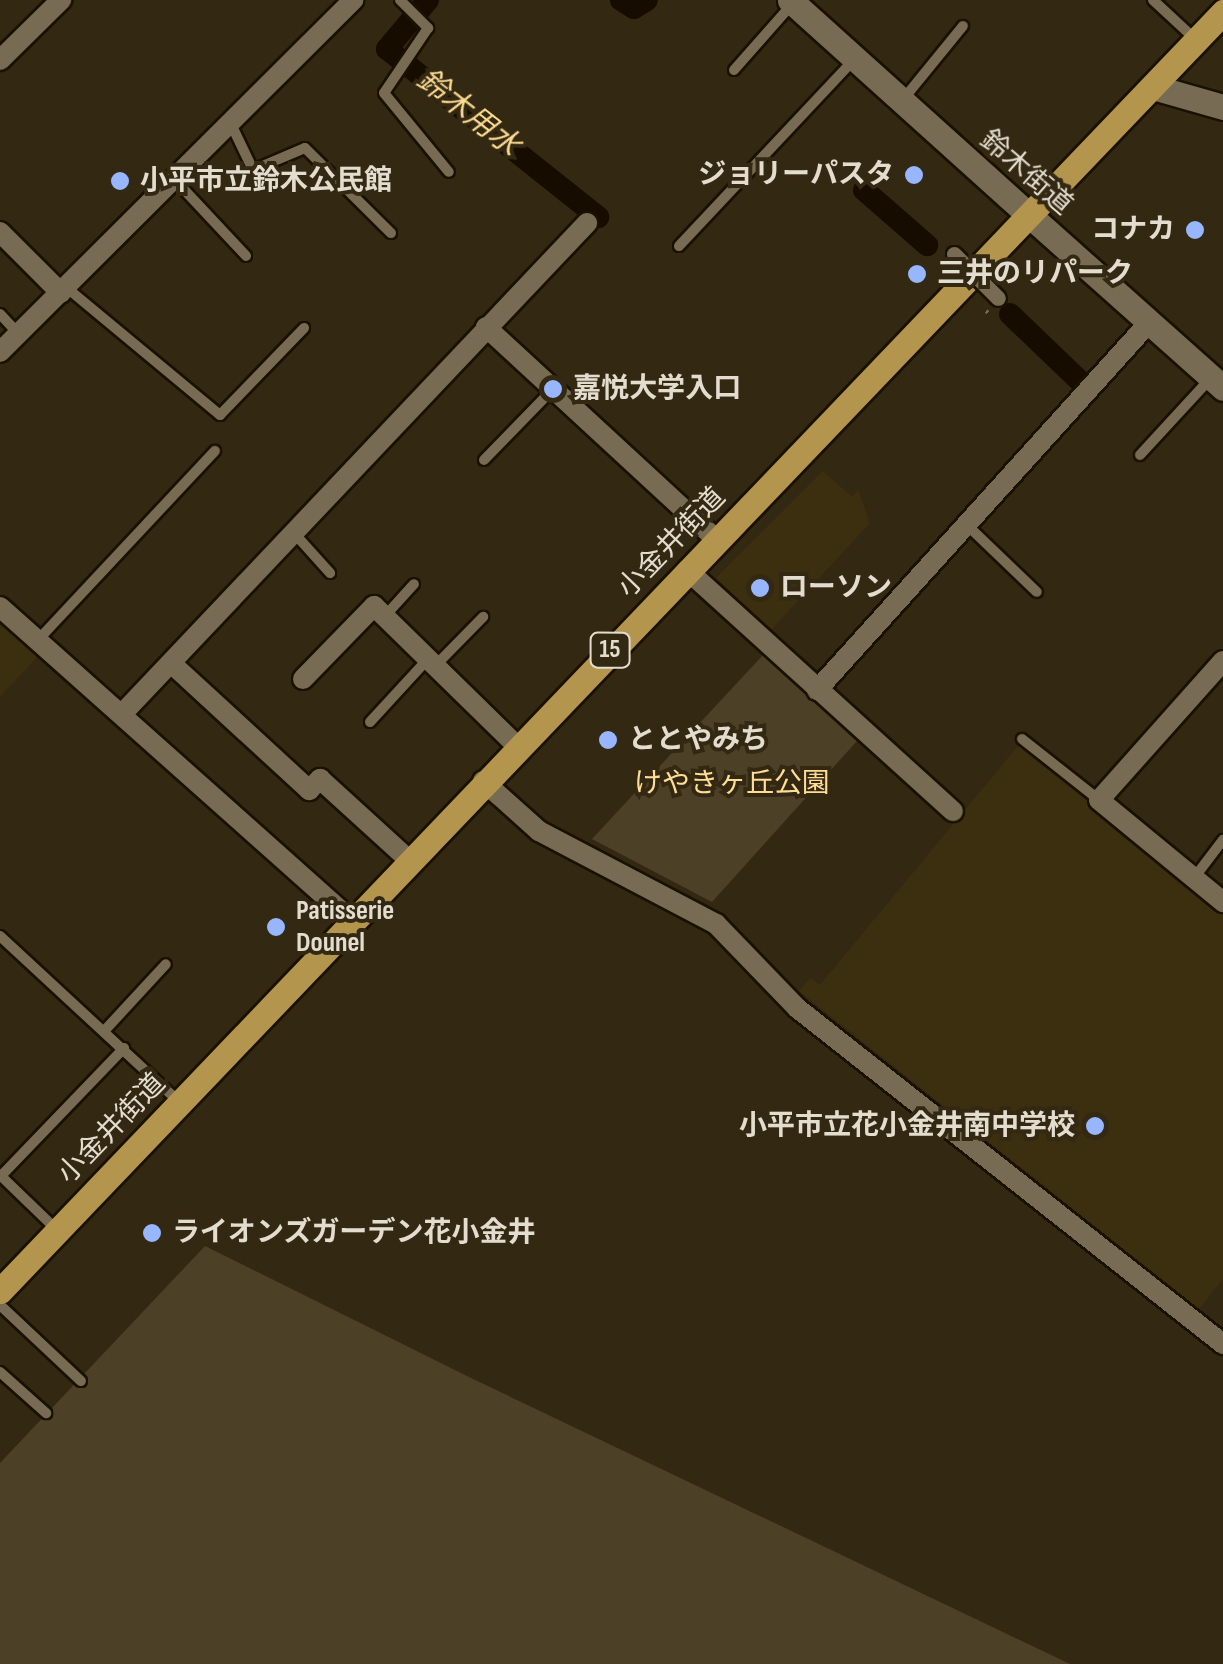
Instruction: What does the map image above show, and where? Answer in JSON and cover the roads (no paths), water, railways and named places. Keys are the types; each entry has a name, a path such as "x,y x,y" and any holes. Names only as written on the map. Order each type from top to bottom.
{"main road":[{"name":"鈴木街道","path":"792,1 1217,383"},
{"name":"小金井街道","path":"0,1291 408,859 1223,12"},
{"path":"1153,87 1223,107"}],"street":[{"path":"0,60 60,0"},
{"path":"0,352 353,0"},
{"path":"123,714 587,223"},
{"path":"0,232 64,290"},
{"path":"954,254 998,298"},
{"path":"817,690 1149,322"},
{"path":"486,328 717,540"},
{"path":"687,570 953,811"},
{"path":"302,678 374,606 517,746"},
{"path":"0,607 351,920"},
{"path":"1223,661 1099,800 1223,902"},
{"path":"170,663 309,790 320,779 408,859"},
{"path":"483,781 539,832 716,924 797,1008 1223,1344"}],"lane":[{"path":"1153,0 1197,41"},
{"path":"734,70 792,1"},
{"path":"405,4 428,28 384,93 449,172"},
{"path":"900,102 964,26"},
{"path":"678,246 854,59"},
{"path":"231,124 253,170 305,148 391,234"},
{"path":"174,180 246,256"},
{"path":"64,290 220,415 304,328"},
{"path":"0,314 18,333"},
{"path":"1140,455 1217,383"},
{"path":"484,460 554,389"},
{"path":"37,641 215,451"},
{"path":"966,524 1037,592"},
{"path":"294,533 330,573"},
{"path":"385,616 414,584"},
{"path":"370,722 483,617"},
{"path":"1022,739 1099,800"},
{"path":"1194,878 1223,840"},
{"path":"0,936 106,1029 180,1102"},
{"path":"106,1029 166,964"},
{"path":"57,1230 0,1177 124,1048"},
{"path":"0,1305 82,1381"},
{"path":"0,1372 46,1412"}],"waterway":[{"name":"鈴木用水","path":"428,0 387,49 598,217"},
{"path":"621,0 634,8 647,0"},
{"path":"864,190 927,245"},
{"path":"1010,314 1081,382"}],"place":[{"name":"ジョリーパスタ","path":"914,175"},
{"name":"小平市立鈴木公民館","path":"120,181"},
{"name":"コナカ","path":"1195,230"},
{"name":"三井のリパーク","path":"917,274"},
{"name":"嘉悦大学入口","path":"553,389"},
{"name":"ローソン","path":"760,588"},
{"name":"ととやみち","path":"608,740"},
{"name":"Patisserie Dounel","path":"276,927"},
{"name":"小平市立花小金井南中学校","path":"1095,1126"},
{"name":"ライオンズガーデン花小金井","path":"152,1233"}],"park label":[{"name":"けやきヶ丘公園","path":"732,784"}]}
